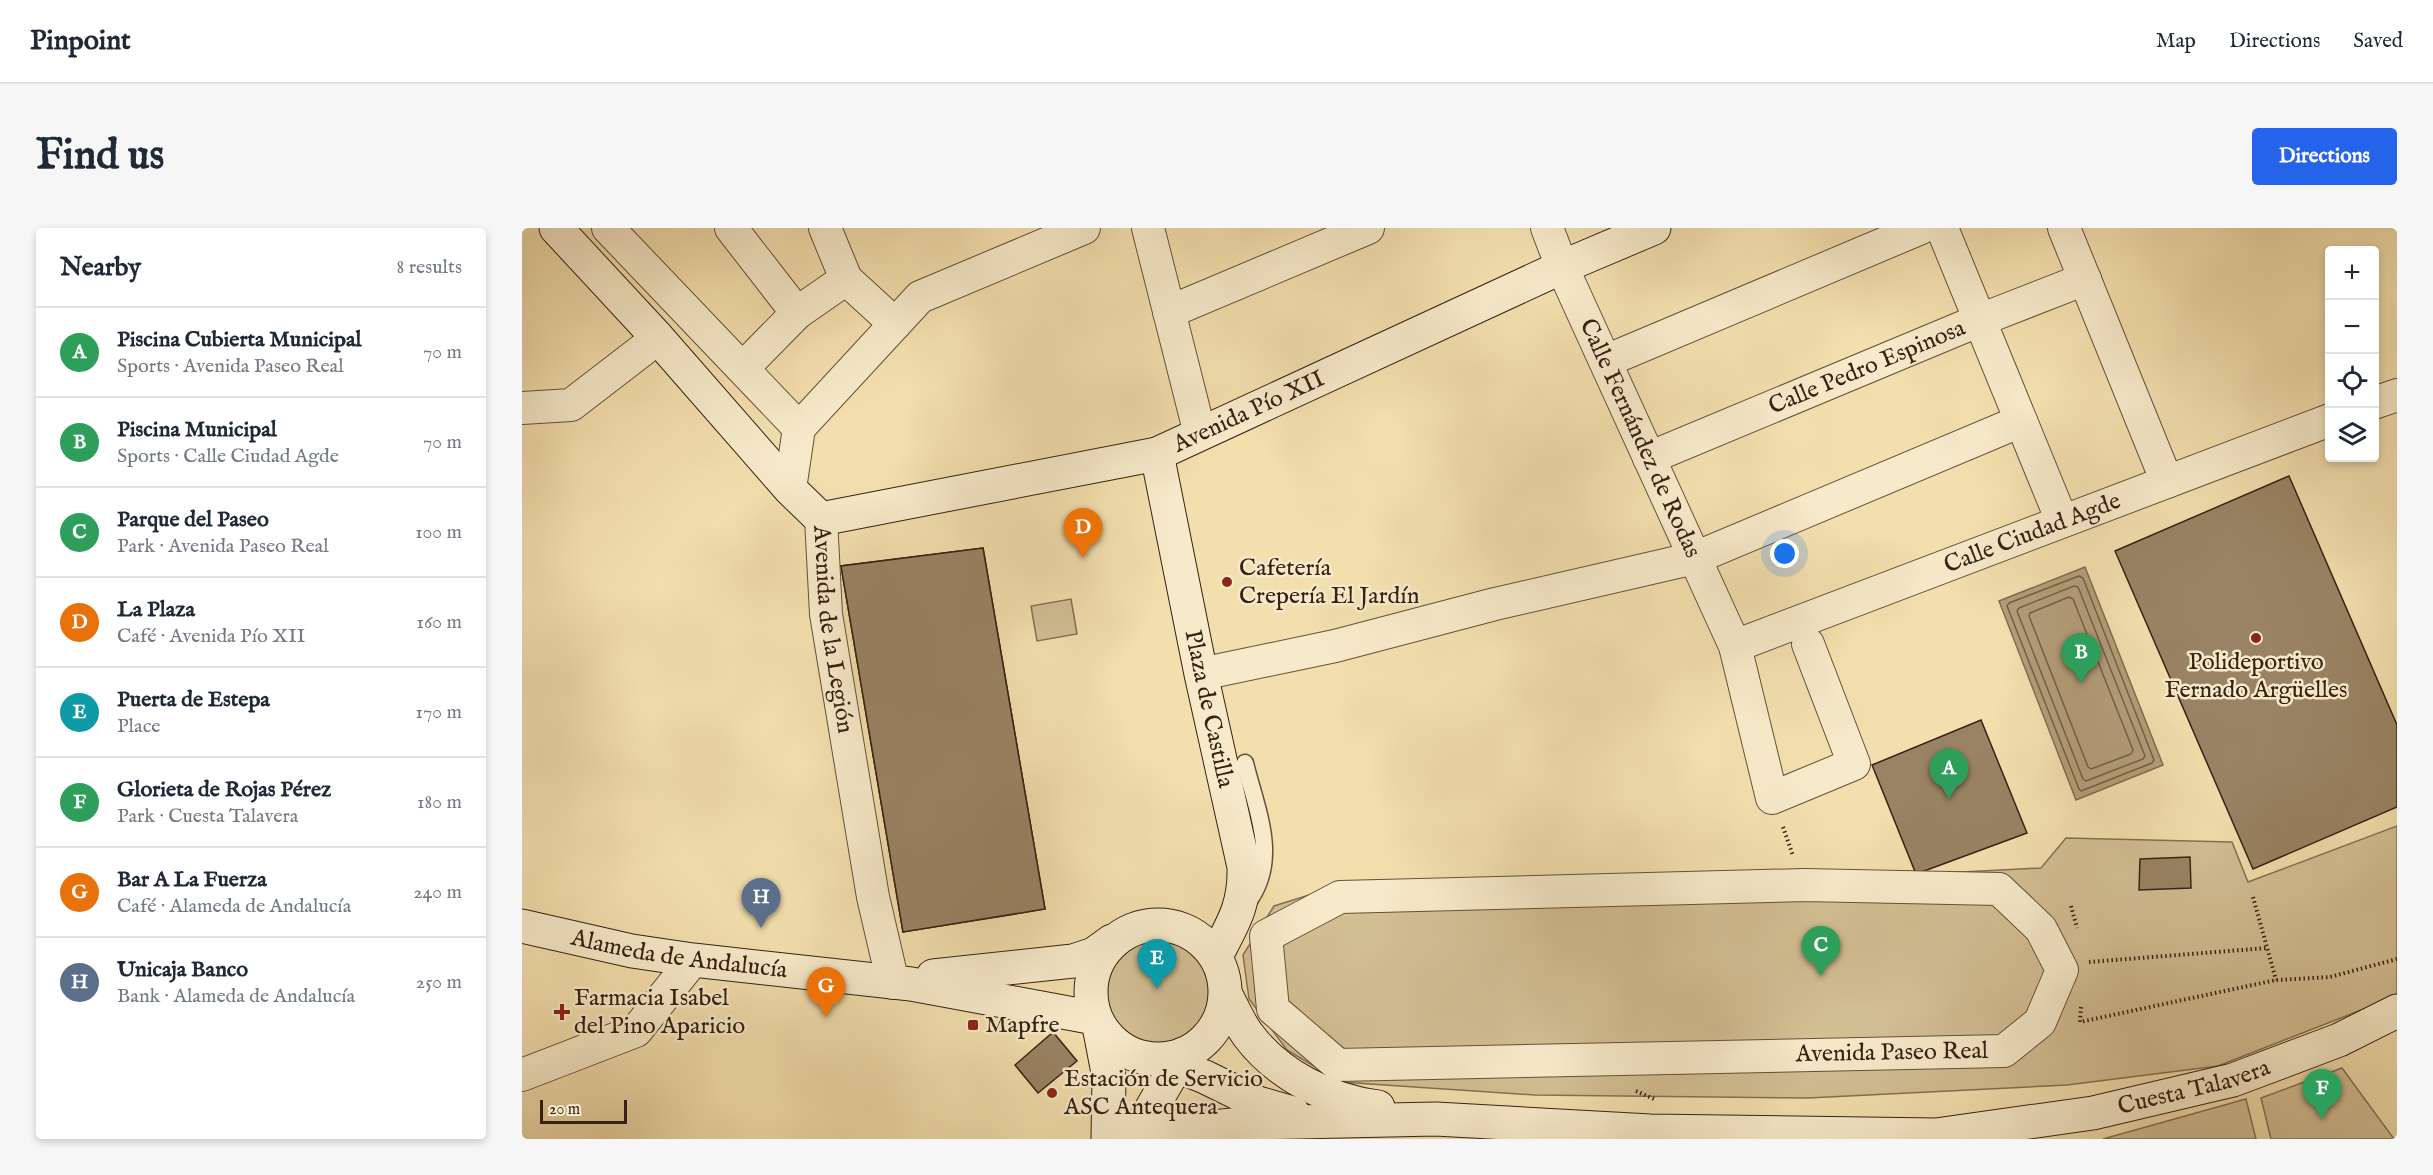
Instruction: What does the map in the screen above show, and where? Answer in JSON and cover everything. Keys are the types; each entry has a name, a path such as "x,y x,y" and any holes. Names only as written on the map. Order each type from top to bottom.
{"street":[{"name":"Avenida de la Legión","path":"556,228 658,338 790,489 821,519 826,614 873,897 902,983"},
{"path":"608,228 799,428"},
{"path":"731,228 797,313"},
{"path":"825,228 846,279 895,324"},
{"path":"790,489 799,428 920,297 1084,228"},
{"path":"1148,228 1200,434"},
{"path":"1168,312 1368,228"},
{"name":"Calle Fernández de Rodas","path":"1547,228 1735,646 1772,798"},
{"name":"Avenida Pío XII","path":"821,519 1157,454 1563,267 1654,228"},
{"path":"1606,361 1921,228"},
{"path":"1942,228 2062,521"},
{"path":"2064,228 2167,482"},
{"path":"743,368 797,313 846,279"},
{"name":"Calle Pedro Espinosa","path":"1649,458 1980,320 2085,279"},
{"path":"522,408 571,405 658,338"},
{"path":"2379,401 2397,395"},
{"path":"1201,674 1335,646 1495,604 1695,558 2021,421"},
{"name":"Calle Ciudad Agde","path":"1735,646 2325,422"},
{"name":"Plaza de Castilla","path":"1157,454 1201,674 1244,867 1243,897 1235,919 1216,956"},
{"path":"1772,798 1854,764 1808,644"},
{"name":"Avenida Paseo Real","path":"1803,885 1999,890 2041,928 2062,970 2040,1022 2004,1051 1338,1065 1273,1009 1266,936 1340,897 1803,885"},
{"path":"1138,1133 1174,1060 1204,1041 1215,1028 1222,1014 1226,995 1224,975 1216,956 1203,941 1186,930 1167,925 1148,925 1129,931 1112,941 1098,960 1091,982 1091,1005 1109,1078 1108,1127 1122,1126 1138,1133 1180,1125 1183,1134 1252,1123 1436,1119 1747,1136"},
{"name":"Alameda de Andalucía","path":"522,926 632,951 902,983 1097,1022"},
{"name":"Alameda de Andalucía","path":"902,983 938,975 1074,961 1094,954 1112,941"},
{"path":"522,1075 636,1031 693,960"},
{"path":"1226,995 1247,1033 1265,1052 1304,1082 1339,1100 1436,1119"},
{"name":"Cuesta Talavera","path":"1747,1136 1936,1135 2093,1113 2233,1080 2339,1040 2397,1011"},
{"path":"1097,1022 1109,1039 1124,1051 1142,1058 1174,1060 1251,1101 1284,1112 1343,1120"},
{"path":"1251,1101 1260,1098 1269,1085 1270,1066 1265,1052"}],"lane":[{"path":"1235,919 1255,892 1265,863 1263,836 1245,763"}],"path":[{"path":"1772,798 1803,885"},
{"path":"2253,897 2276,980"},
{"path":"2062,970 2086,962 2267,948"},
{"path":"2082,1002 2080,1022 2276,980 2330,977 2397,959"}],"shaded area":[{"path":"1071,599 1077,634 1037,641 1031,606"},
{"path":"2397,826 2397,996 2218,1066 2067,1085 1808,1098 1535,1095 1340,1082 1287,1050 1249,999 1243,955 1274,906 1354,881 1943,873 2041,868 2066,838 2232,842 2248,882"},
{"path":"1158,936 1179,940 1198,952 1210,971 1214,992 1210,1013 1198,1032 1179,1044 1158,1048 1137,1044 1118,1032 1106,1013 1102,992 1106,971 1118,952 1137,940"},
{"path":"2342,1068 2394,1139 2271,1139 2261,1098"},
{"path":"2246,1099 2256,1139 2103,1139"}],"water":[{"path":"2085,567 2163,765 2076,800 1999,601"}],"building":[{"name":"Polideportivo Fernado Argüelles","path":"2289,476 2397,725 2397,807 2253,869 2115,551"},
{"path":"983,548 1045,909 903,932 841,566","holes":["954,587 987,787 919,798 888,598"]},
{"path":"983,548 1045,909 903,932 841,566"},
{"path":"1981,720 2027,833 1916,874 1872,765"},
{"path":"2190,857 2191,888 2139,890 2140,859"},
{"path":"1053,1032 1077,1061 1038,1093 1015,1065"}],"place":[{"name":"La Plaza","path":"1083,558"},
{"name":"Cafetería Crepería El Jardín","path":"1227,582"},
{"name":"Polideportivo Fernado Argüelles","path":"2256,638"},
{"name":"Piscina Municipal","path":"2081,683"},
{"name":"Piscina Cubierta Municipal","path":"1949,799"},
{"name":"Unicaja Banco","path":"761,928"},
{"name":"Parque del Paseo","path":"1821,976"},
{"name":"Puerta de Estepa","path":"1157,989"},
{"name":"Farmacia Isabel del Pino Aparicio","path":"562,1012"},
{"name":"Bar A La Fuerza","path":"826,1017"},
{"name":"Mapfre","path":"973,1025"},
{"name":"Estación de Servicio ASC Antequera","path":"1052,1093"},
{"name":"Glorieta de Rojas Pérez","path":"2322,1119"}]}
